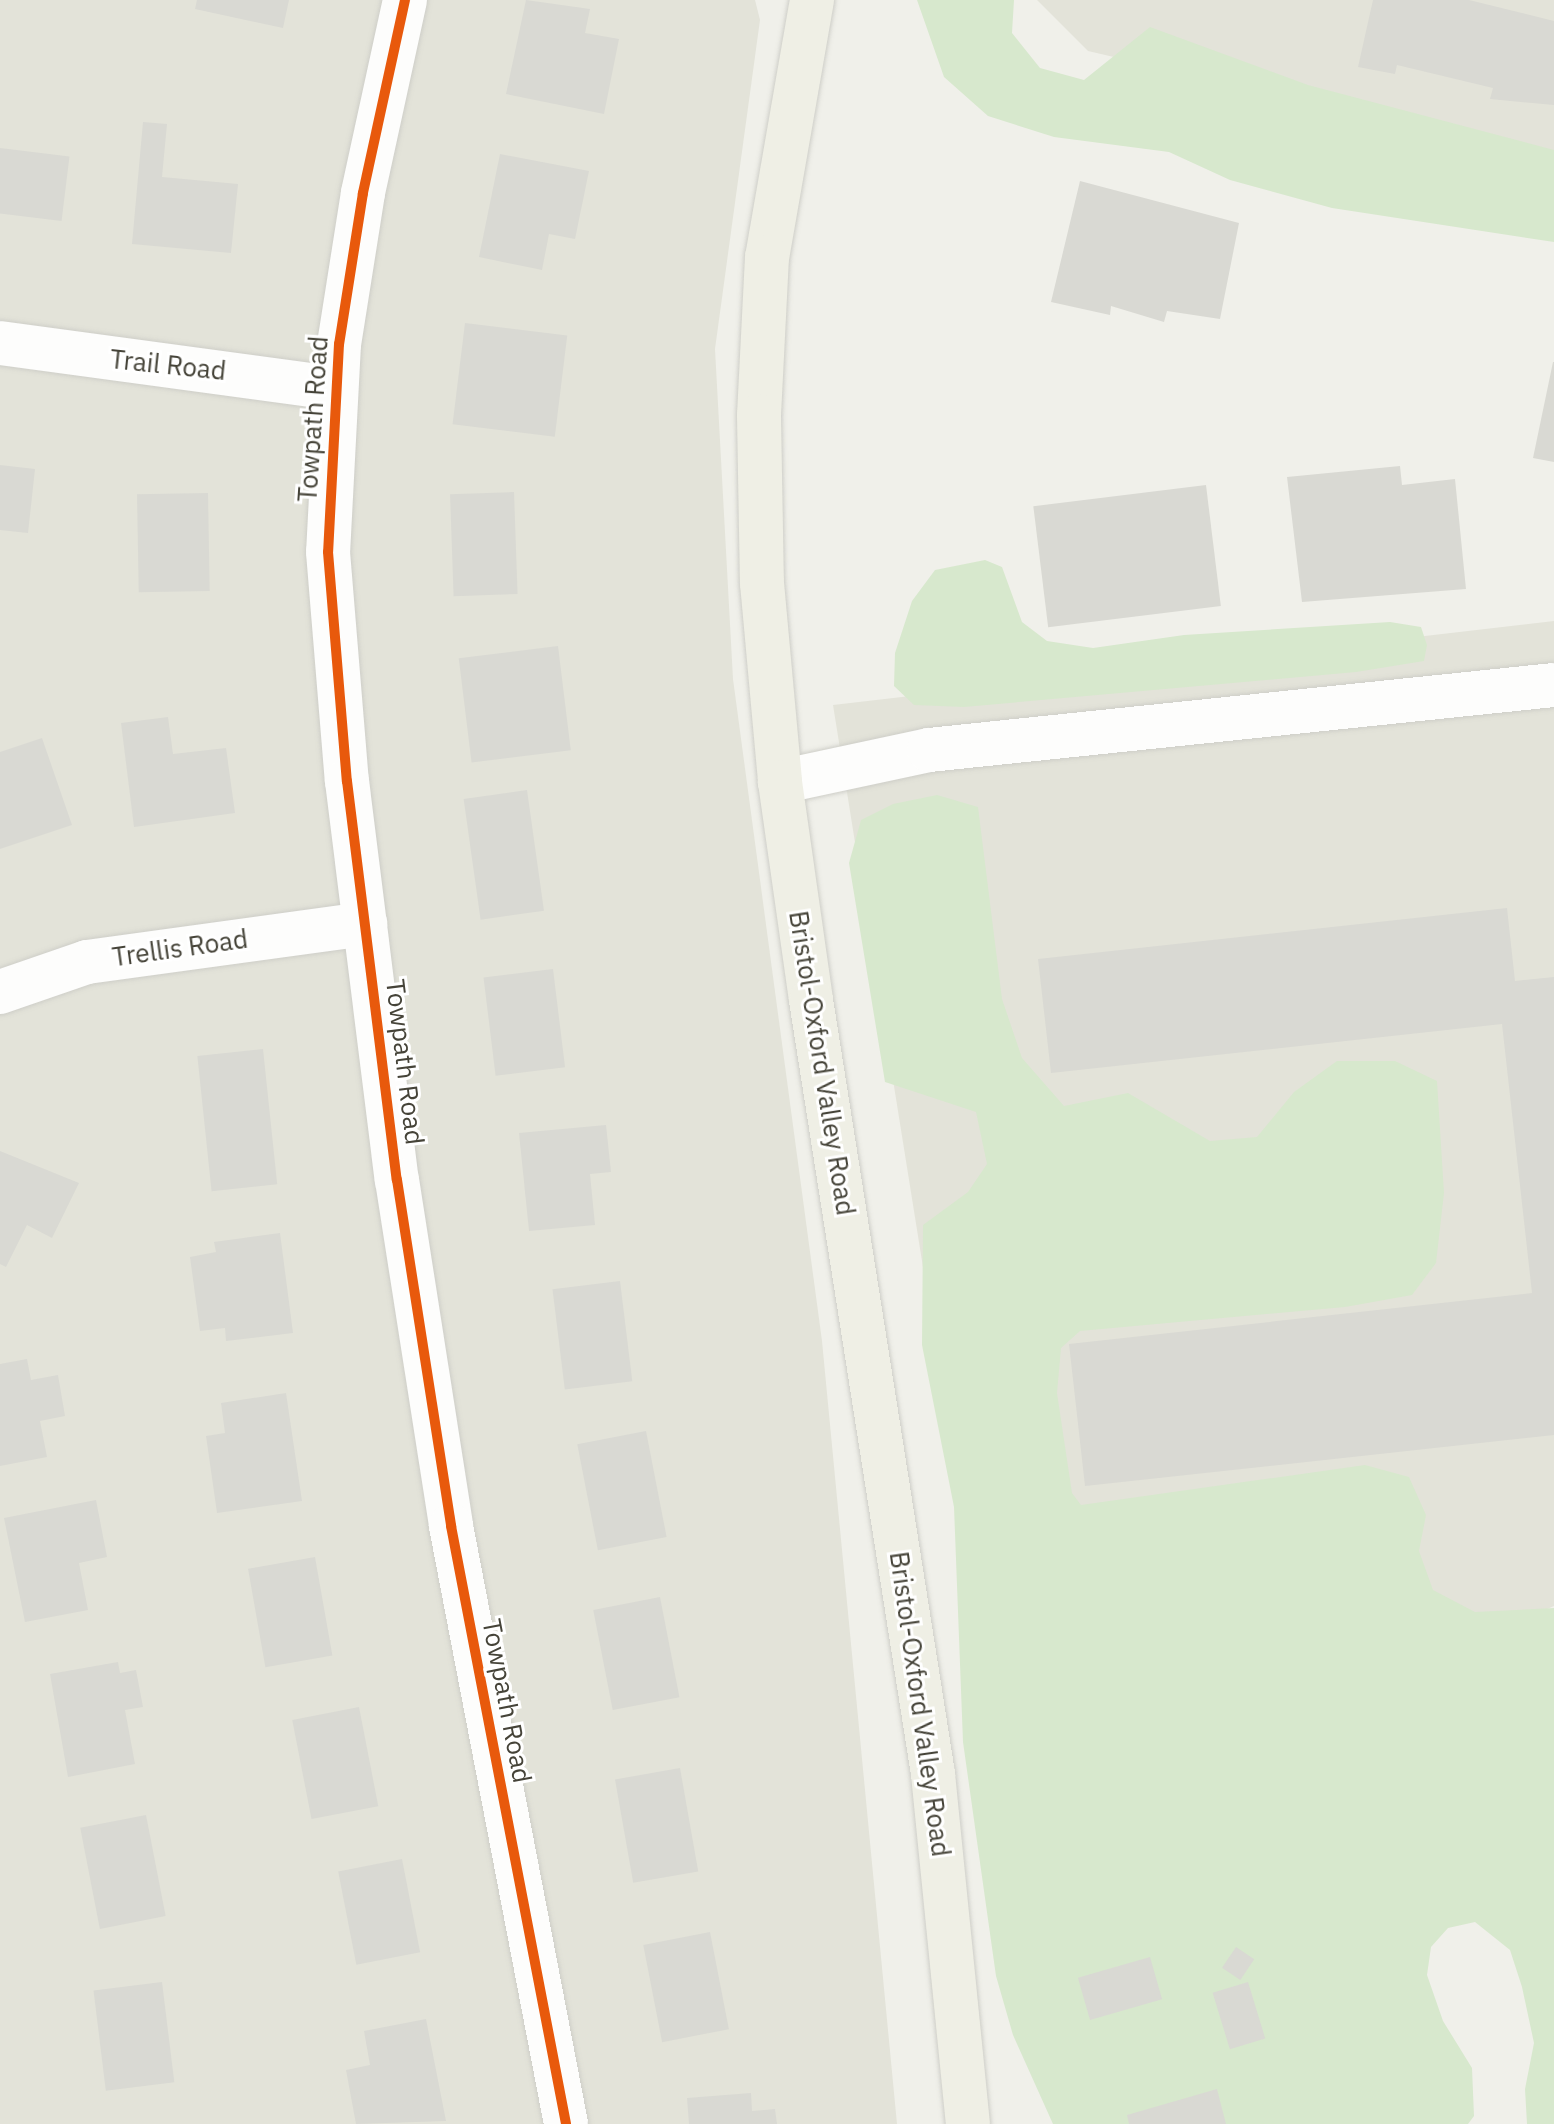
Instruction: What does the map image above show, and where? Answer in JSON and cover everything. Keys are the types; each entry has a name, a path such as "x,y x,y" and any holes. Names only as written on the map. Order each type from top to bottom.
{"main road":[{"name":"Bristol-Oxford Valley Road","path":"812,0 767,257 759,416 762,583 780,782 933,1774 968,2124"}],"street":[{"name":"Towpath Road","path":"405,0 363,193 335,388 328,552 365,924 451,1526 566,2124"},
{"name":"Trail Road","path":"0,343 335,388"},
{"path":"780,782 929,750 1554,685"},
{"name":"Trellis Road","path":"0,992 101,959 365,924"}],"shaded area":[{"path":"0,0 755,0 760,20 715,349 733,679 822,1341 897,2124 0,2124"},
{"path":"1037,0 1554,0 1554,159 1088,51"},
{"path":"1554,621 1554,1606 1014,1836 833,705"}],"green space":[{"path":"917,0 1014,0 1012,33 1040,68 1084,80 1150,27 1308,85 1554,150 1554,242 1332,208 1230,180 1169,152 1054,137 988,116 944,77"},
{"path":"985,560 1002,567 1022,622 1047,641 1093,648 1184,635 1390,622 1421,627 1427,645 1424,661 1356,672 964,707 914,705 894,686 895,653 912,601 935,570"},
{"path":"937,795 978,807 1002,999 1022,1058 1064,1106 1128,1093 1210,1141 1257,1137 1294,1092 1337,1061 1395,1061 1437,1081 1444,1193 1436,1263 1412,1295 1345,1307 1080,1331 1061,1348 1057,1393 1072,1493 1081,1505 1365,1465 1409,1477 1426,1515 1419,1551 1433,1590 1475,1612 1554,1608 1554,2124 1527,2124 1525,2089 1534,2043 1522,1987 1510,1950 1475,1922 1448,1928 1431,1947 1427,1975 1443,2021 1472,2068 1474,2116 1468,2124 1053,2124 1013,2035 996,1976 963,1742 954,1507 922,1345 923,1225 968,1192 987,1164 976,1112 885,1082 849,863 861,820 893,804"}],"building":[{"path":"197,0 289,0 283,28 195,9"},
{"path":"526,0 590,9 585,33 619,39 604,114 506,94"},
{"path":"1373,0 1469,0 1554,21 1554,105 1490,99 1493,88 1397,65 1395,74 1358,67"},
{"path":"143,122 167,124 162,177 238,184 231,253 132,244"},
{"path":"0,148 69,157 62,221 0,213"},
{"path":"500,154 589,171 575,239 549,234 542,270 479,257"},
{"path":"1080,181 1239,223 1220,319 1167,311 1164,322 1111,306 1110,315 1051,302"},
{"path":"465,323 567,336 555,437 453,424"},
{"path":"1554,362 1554,462 1533,458"},
{"path":"0,465 35,469 28,533 0,530"},
{"path":"1400,466 1402,485 1455,479 1466,589 1302,602 1287,477"},
{"path":"1206,485 1221,606 1048,627 1033,506"},
{"path":"514,492 518,594 454,596 450,494"},
{"path":"208,493 210,591 139,592 137,494"},
{"path":"558,646 571,750 472,762 459,658"},
{"path":"168,717 173,754 226,748 235,813 134,827 121,723"},
{"path":"42,738 72,825 0,849 0,752"},
{"path":"527,790 544,911 481,920 464,799"},
{"path":"1507,908 1515,981 1554,977 1554,1435 1085,1486 1069,1344 1532,1293 1502,1024 1051,1073 1038,959"},
{"path":"553,969 565,1067 496,1076 484,978"},
{"path":"263,1049 277,1184 212,1191 197,1056"},
{"path":"606,1125 611,1172 590,1174 595,1225 529,1231 519,1133"},
{"path":"0,1151 79,1183 52,1238 27,1225 6,1267 0,1264"},
{"path":"280,1233 293,1333 226,1341 225,1328 200,1331 190,1257 216,1252 214,1242"},
{"path":"620,1281 632,1381 565,1390 553,1289"},
{"path":"27,1359 31,1380 58,1375 65,1416 40,1421 47,1457 0,1466 0,1364"},
{"path":"286,1393 302,1501 217,1513 206,1436 225,1433 221,1403"},
{"path":"646,1431 667,1537 598,1550 577,1444"},
{"path":"96,1500 107,1557 79,1563 88,1610 25,1622 4,1518"},
{"path":"315,1557 332,1655 265,1667 248,1569"},
{"path":"660,1597 679,1697 613,1710 593,1610"},
{"path":"118,1662 120,1673 136,1670 143,1707 125,1710 135,1764 68,1777 50,1674"},
{"path":"359,1707 378,1806 312,1819 292,1720"},
{"path":"680,1768 698,1871 633,1883 615,1779"},
{"path":"146,1815 166,1916 100,1929 80,1828"},
{"path":"402,1859 420,1952 356,1965 338,1871"},
{"path":"710,1932 729,2029 662,2042 643,1945"},
{"path":"1236,1947 1254,1959 1240,1980 1222,1968"},
{"path":"1150,1957 1162,1999 1090,2020 1078,1978"},
{"path":"162,1982 174,2082 106,2091 94,1990"},
{"path":"1248,1982 1265,2038 1230,2049 1213,1993"},
{"path":"426,2019 446,2121 356,2124 346,2070 370,2065 364,2031"},
{"path":"1217,2089 1226,2124 1129,2124 1127,2115"},
{"path":"751,2093 752,2111 775,2109 777,2124 689,2124 687,2098"}],"cycle path":[{"path":"405,0 363,193 339,344 328,552 347,781 397,1180 451,1526 566,2124"}]}
